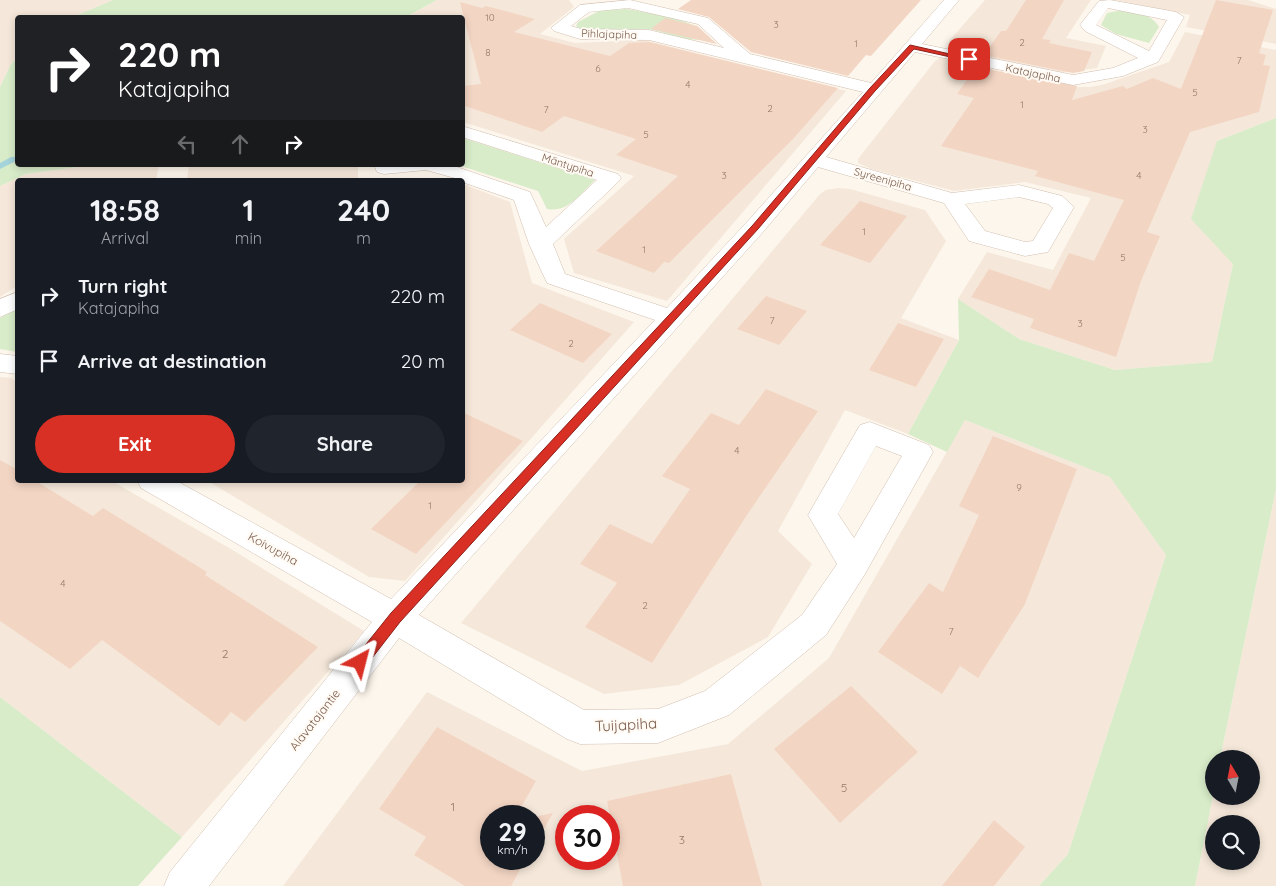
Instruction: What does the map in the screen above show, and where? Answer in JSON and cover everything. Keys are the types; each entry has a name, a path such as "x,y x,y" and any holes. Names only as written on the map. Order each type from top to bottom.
{"street":[{"name":"Alavatajantie","path":"184,886 395,618 815,160 873,89 952,0"},
{"name":"Pihlajapiha","path":"744,58 703,21 628,4 585,8 559,28 580,34 648,35 873,89"},
{"path":"1104,4 1176,17 1152,59 1090,28 1088,25 1104,4"},
{"name":"Katajapiha","path":"912,47 1073,80 1117,72 1152,59"},
{"name":"Mäntypiha","path":"465,132 611,178 540,244"},
{"name":"Syreenipiha","path":"815,160 951,199 1020,190 1055,200 1064,207 1040,248 1024,249 977,236 951,199"},
{"path":"384,167 396,167"},
{"path":"438,167 524,196 540,244 555,278 672,318"},
{"path":"0,309 15,301"},
{"path":"0,363 15,365"},
{"name":"Koivupiha","path":"156,483 395,618"},
{"name":"Tuijapiha","path":"395,618 580,727 658,726 718,703 807,631 814,624 854,565"}],"shaded area":[{"path":"0,0 113,0 78,15 15,15 15,61 11,64 0,87"},
{"path":"437,0 569,0 574,7 540,34 575,43 644,40 846,91 667,301 574,273 564,239 634,176 465,123 465,15 410,15"},
{"path":"985,0 1091,0 1066,38 1106,46 1097,68 1059,73 954,50 949,45 949,41"},
{"path":"1115,0 1248,0 1276,9 1276,44 1186,27 1190,15"},
{"path":"1185,32 1276,50 1276,118 1217,141 1233,264 1212,362 1115,370 1019,339 958,299 987,252 1053,270 1091,198 1025,182 954,191 871,169 858,163 858,159 935,61 940,58 1074,87 1090,87 1102,85 1169,62"},
{"path":"77,167 159,167 156,178 17,178 26,174"},
{"path":"189,167 358,167 358,178 187,178"},
{"path":"15,179 15,287 0,297 0,186"},
{"path":"465,185 510,202 532,283 634,322 405,581 369,577 211,483 465,483"},
{"path":"850,189 925,210 946,241 901,318 959,340 908,434 845,410 778,531 812,564 768,637 679,685 604,694 461,623 820,194 826,190"},
{"path":"0,377 11,378 15,381 15,483 115,483 231,549 364,631 182,837 0,697"},
{"path":"965,420 1111,477 1166,555 1068,854 1039,886 283,886 427,692 582,771 728,744 829,658"},
{"path":"1276,489 1276,886 1195,886 1205,836 1205,870 1260,870 1260,815 1209,815 1211,805 1260,805 1260,750 1222,750"}],"green space":[{"path":"113,0 437,0 410,15 78,15"},
{"path":"627,9 683,21 702,31 707,37 695,40 646,29 600,32 576,26 578,22 601,10"},
{"path":"1117,11 1140,14 1155,22 1159,27 1149,43 1116,34 1101,25 1107,13"},
{"path":"15,61 15,167 77,167 26,174 0,186 0,87 11,64"},
{"path":"1276,118 1276,489 1222,750 1205,750 1205,805 1211,805 1209,815 1205,815 1205,836 1195,886 1039,886 1068,854 1166,555 1110,477 965,420 947,452 908,434 959,340 958,299 1019,339 1115,370 1212,362 1233,264 1191,219 1217,141"},
{"path":"465,139 595,180 573,201 561,208 547,209 538,191 464,167"},
{"path":"15,309 15,352 0,349 0,318"},
{"path":"0,697 182,837 138,886 0,886"}],"building":[{"path":"691,0 921,0 871,56 866,55 848,76 751,52 709,17 678,9"},
{"path":"1026,0 1064,0 1042,39 1051,40 1049,43 1092,52 1084,71 1073,73 984,55 1001,31 1006,31"},
{"path":"1216,0 1273,10 1259,53 1266,55 1263,65 1270,66 1259,112 1190,132 1147,232 1160,236 1141,281 1116,357 1030,328 1034,319 971,297 989,269 1050,290 1069,253 1094,261 1124,200 1035,176 1038,171 941,146 974,98 957,94 976,67 1077,86 1072,100 1123,86 1127,89 1153,78 1181,89"},
{"path":"460,2 482,8 486,6 535,19 514,32 610,56 629,43 649,42 838,88 793,139 669,263 664,262 654,273 596,251 678,176 616,155 636,139 564,116 542,132 465,106 465,86 481,84 465,15 463,15"},
{"path":"665,18 697,26 717,44 651,29"},
{"path":"860,201 907,216 870,263 820,245"},
{"path":"766,296 807,311 779,345 737,329"},
{"path":"540,303 612,334 583,363 510,330"},
{"path":"898,323 944,339 916,387 869,370"},
{"path":"766,389 818,411 747,515 652,663 585,627 617,583 580,564 610,524 652,544 690,489 662,476 711,413 739,425"},
{"path":"465,413 523,441 416,554 371,529 418,483 465,483"},
{"path":"993,436 1077,469 1025,604 978,678 960,666 942,694 878,652 929,583 943,592 979,515 959,506"},
{"path":"0,460 15,468 15,483 39,483 93,516 103,508 207,572 205,575 318,647 245,722 231,712 219,726 102,640 70,669 0,621"},
{"path":"851,686 918,752 840,823 774,749"},
{"path":"437,727 536,781 522,805 480,805 480,870 520,870 511,886 465,886 414,855 426,837 379,809"},
{"path":"731,774 762,886 623,886 620,870 620,805 608,805 607,801"},
{"path":"553,813 545,827 545,815"},
{"path":"994,820 1025,847 994,886 942,886"}],"waterway":[{"path":"0,166 14,159"}],"route":[{"path":"360,662 395,618 755,227 815,160 873,89 912,47 969,59"}]}
